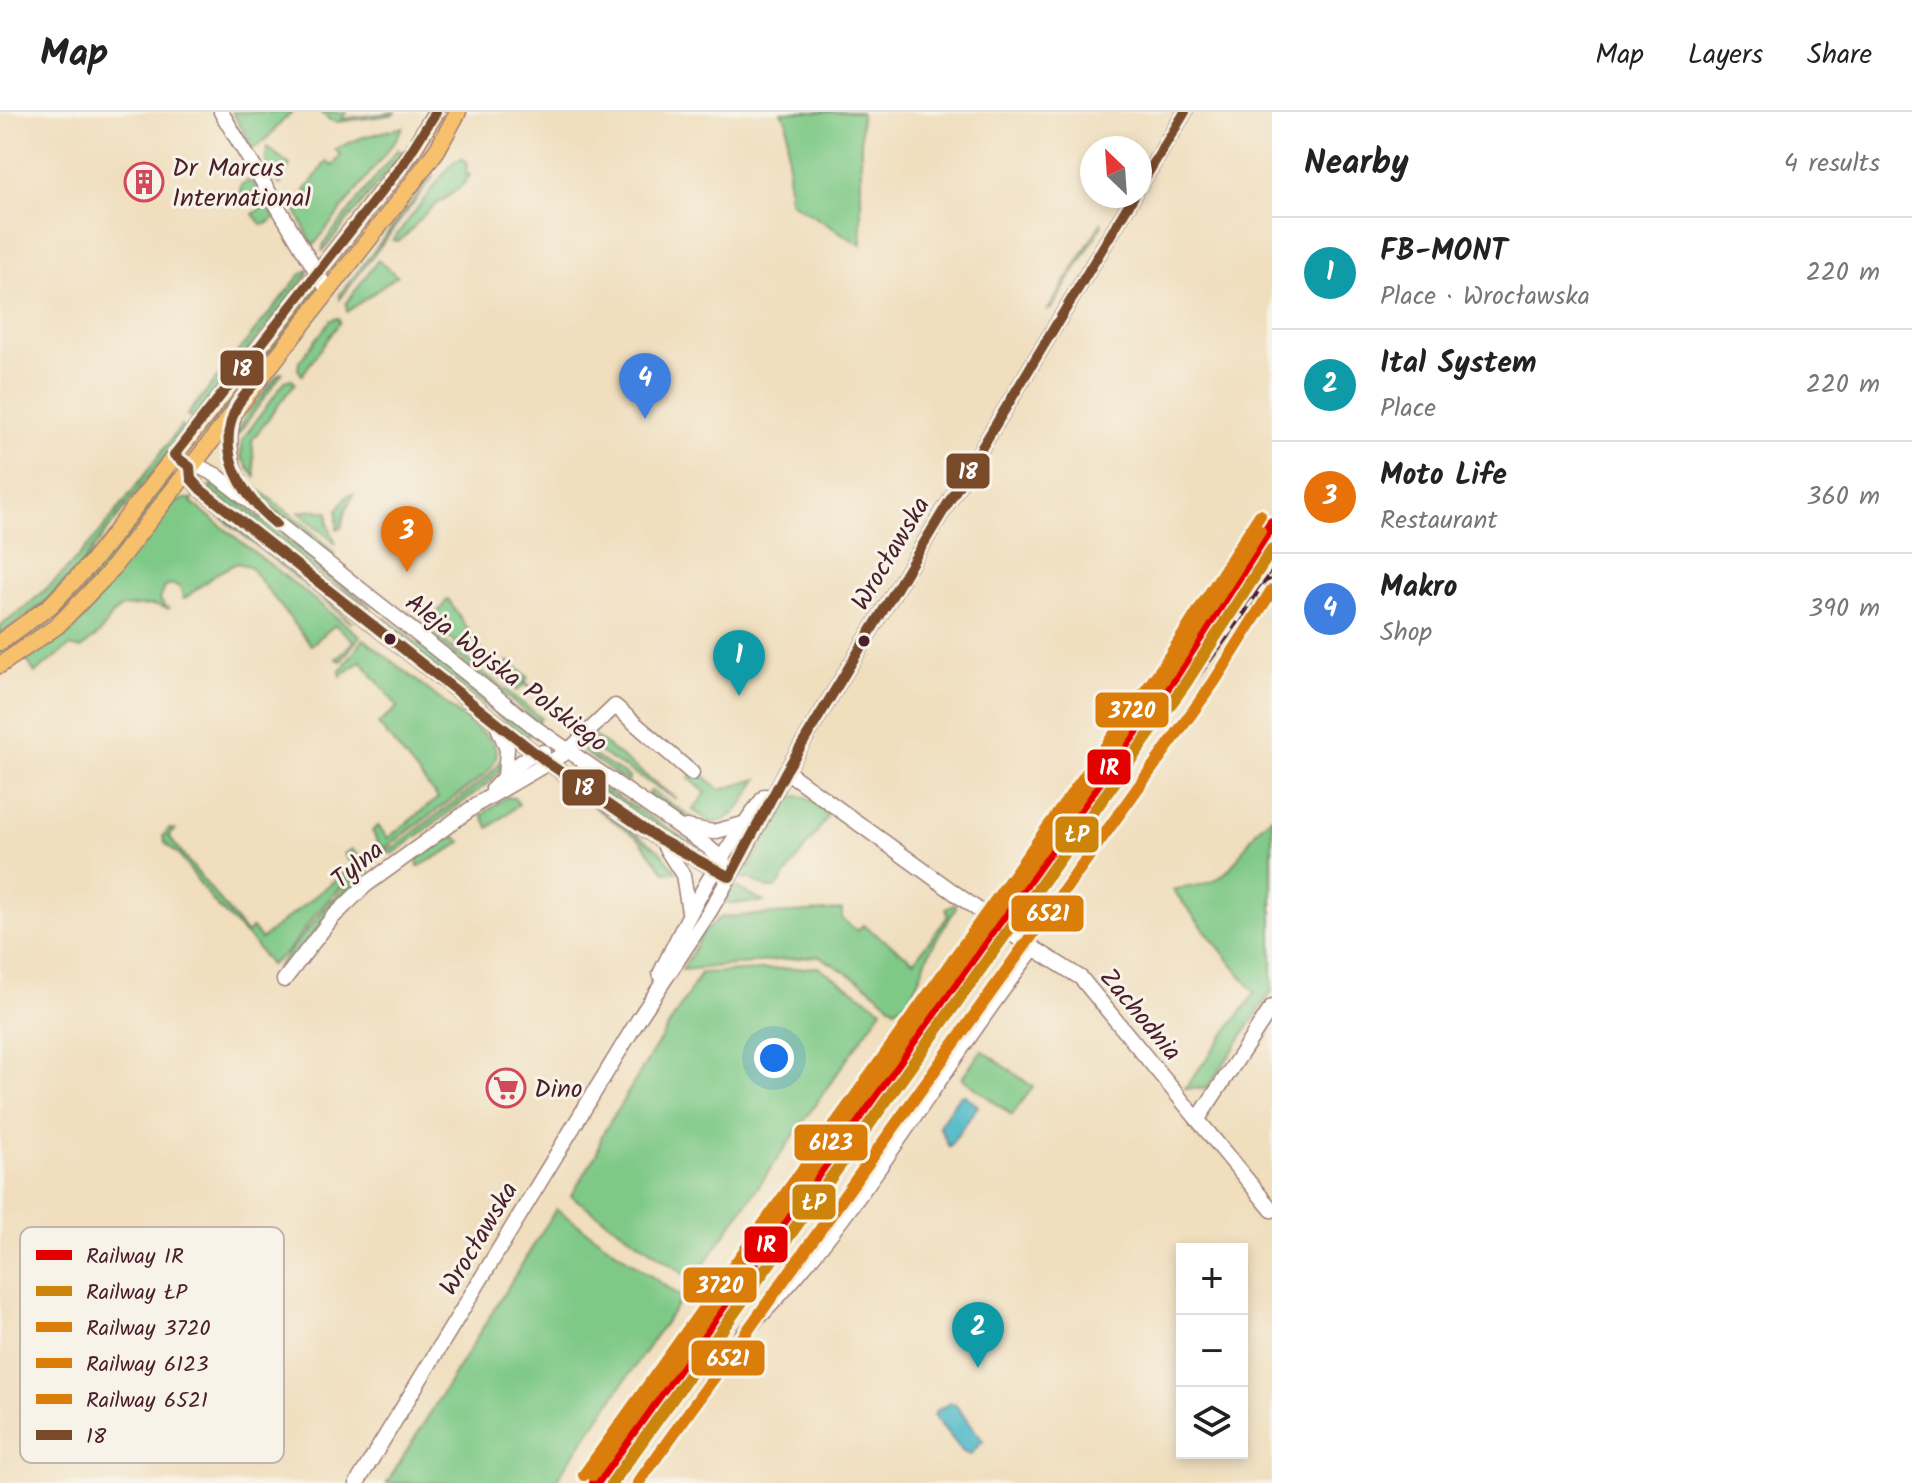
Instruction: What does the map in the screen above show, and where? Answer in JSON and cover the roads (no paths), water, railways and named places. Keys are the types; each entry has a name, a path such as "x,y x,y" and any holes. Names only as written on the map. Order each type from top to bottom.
{"main road":[{"path":"0,642 35,618 78,578 403,164 436,112"},
{"path":"0,665 42,638 83,602 159,510 425,166 458,112"}],"street":[{"path":"221,112 328,291"},
{"path":"1152,166 1185,112"},
{"name":"Wrocławska","path":"357,1483 640,1017 730,877 786,771 1127,208"},
{"path":"237,407 232,423 230,457 236,476 253,505"},
{"name":"Aleja Wojska Polskiego","path":"174,455 190,467 209,470 567,752 680,825 718,864"},
{"name":"Aleja Wojska Polskiego","path":"190,467 191,479 200,489 548,763 657,838 718,864"},
{"name":"Tylna","path":"284,980 332,918 366,885 479,803 567,752 615,706 692,773"},
{"path":"496,723 507,749 505,777"},
{"path":"535,753 567,752"},
{"name":"Tylna","path":"479,803 535,753"},
{"name":"Wrocławska","path":"640,1017 689,912 743,824 786,771"},
{"name":"Zachodnia","path":"786,771 1034,948 1062,964 1089,987 1272,1210"},
{"path":"680,825 713,832 743,824"},
{"path":"657,838 680,868 687,890 689,912"},
{"path":"718,864 730,877"},
{"path":"742,1335 788,1285 856,1199 976,1024 1034,948"},
{"path":"1198,1119 1272,1007"}],"water":[{"path":"963,1094 978,1106 949,1147 939,1126"},
{"path":"955,1404 983,1441 970,1455 963,1452 934,1416 936,1411"}],"railway":[{"path":"1067,854 1272,574"}],"rail line":[{"name":"3720","path":"584,1475 1162,668 1260,515"},
{"name":"IR","path":"595,1483 1174,676 1272,523"},
{"name":"6123","path":"593,1475 1179,658 1260,531"},
{"name":"ŁP","path":"612,1483 1185,684 1272,549"},
{"name":"6521","path":"638,1483 1214,682 1272,590"}],"place":[{"name":"Dr Marcus International","path":"144,182"},
{"name":"Makro","path":"645,419"},
{"name":"Moto Life","path":"407,572"},
{"name":"FB-MONT","path":"739,696"},
{"name":"Dino","path":"506,1088"},
{"name":"Ital System","path":"978,1368"}]}
